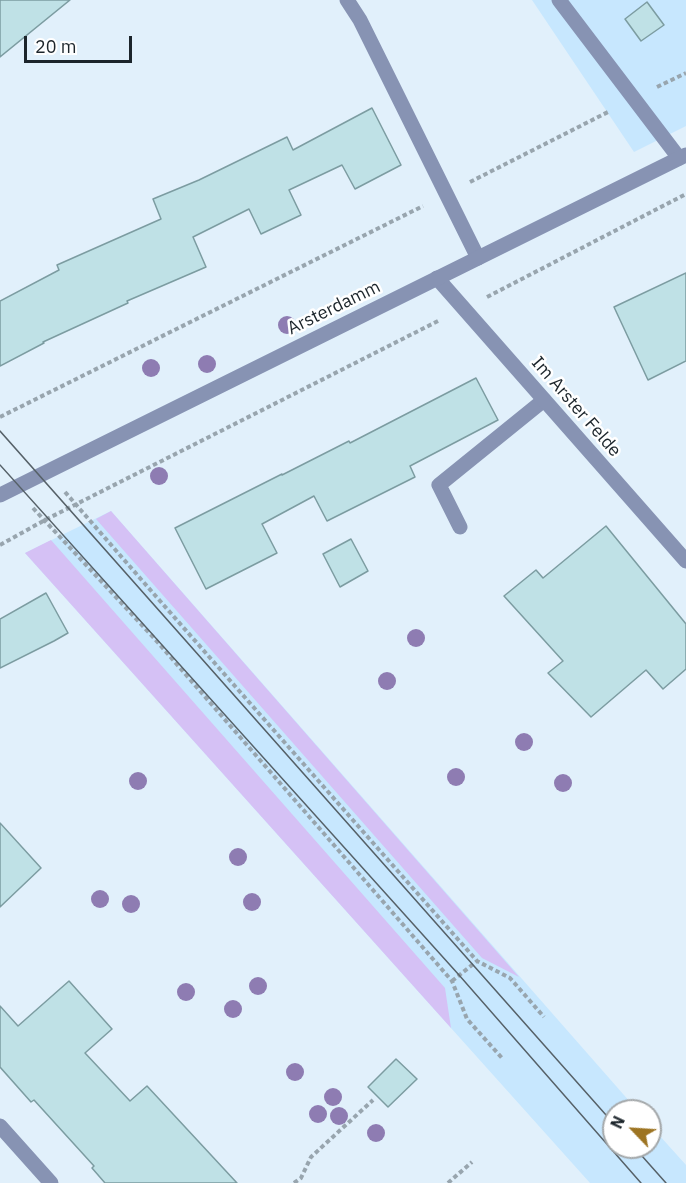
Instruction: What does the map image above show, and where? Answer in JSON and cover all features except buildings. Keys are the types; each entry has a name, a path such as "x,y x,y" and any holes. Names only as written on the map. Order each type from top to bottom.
{"street":[{"path":"347,0 360,20 478,258"},
{"path":"560,0 634,99 683,157"},
{"name":"Arsterdamm","path":"0,495 683,157"},
{"name":"Im Arster Felde","path":"437,278 686,561"},
{"path":"460,527 438,484 544,400"},
{"path":"0,1126 51,1183"}],"path":[{"path":"0,417 686,73"},
{"path":"0,545 686,194"},
{"path":"48,471 477,961 510,978 544,1017"},
{"path":"15,488 154,638 452,981 467,1019 502,1058"},
{"path":"452,981 477,961"},
{"path":"294,1183 301,1178 311,1156 373,1100"},
{"path":"448,1183 472,1162"}],"shaded area":[{"path":"532,0 686,0 686,126 634,152"},
{"path":"111,511 627,1099 602,1099 602,1159 662,1159 662,1138 686,1165 686,1183 590,1183 25,553"},
{"path":"111,511 519,977 482,958 96,519"},
{"path":"51,540 445,988 451,1028 25,553"}],"tram line":[{"path":"0,431 602,1110"},
{"path":"0,465 459,975 641,1183"},
{"path":"645,1159 666,1183"}]}
